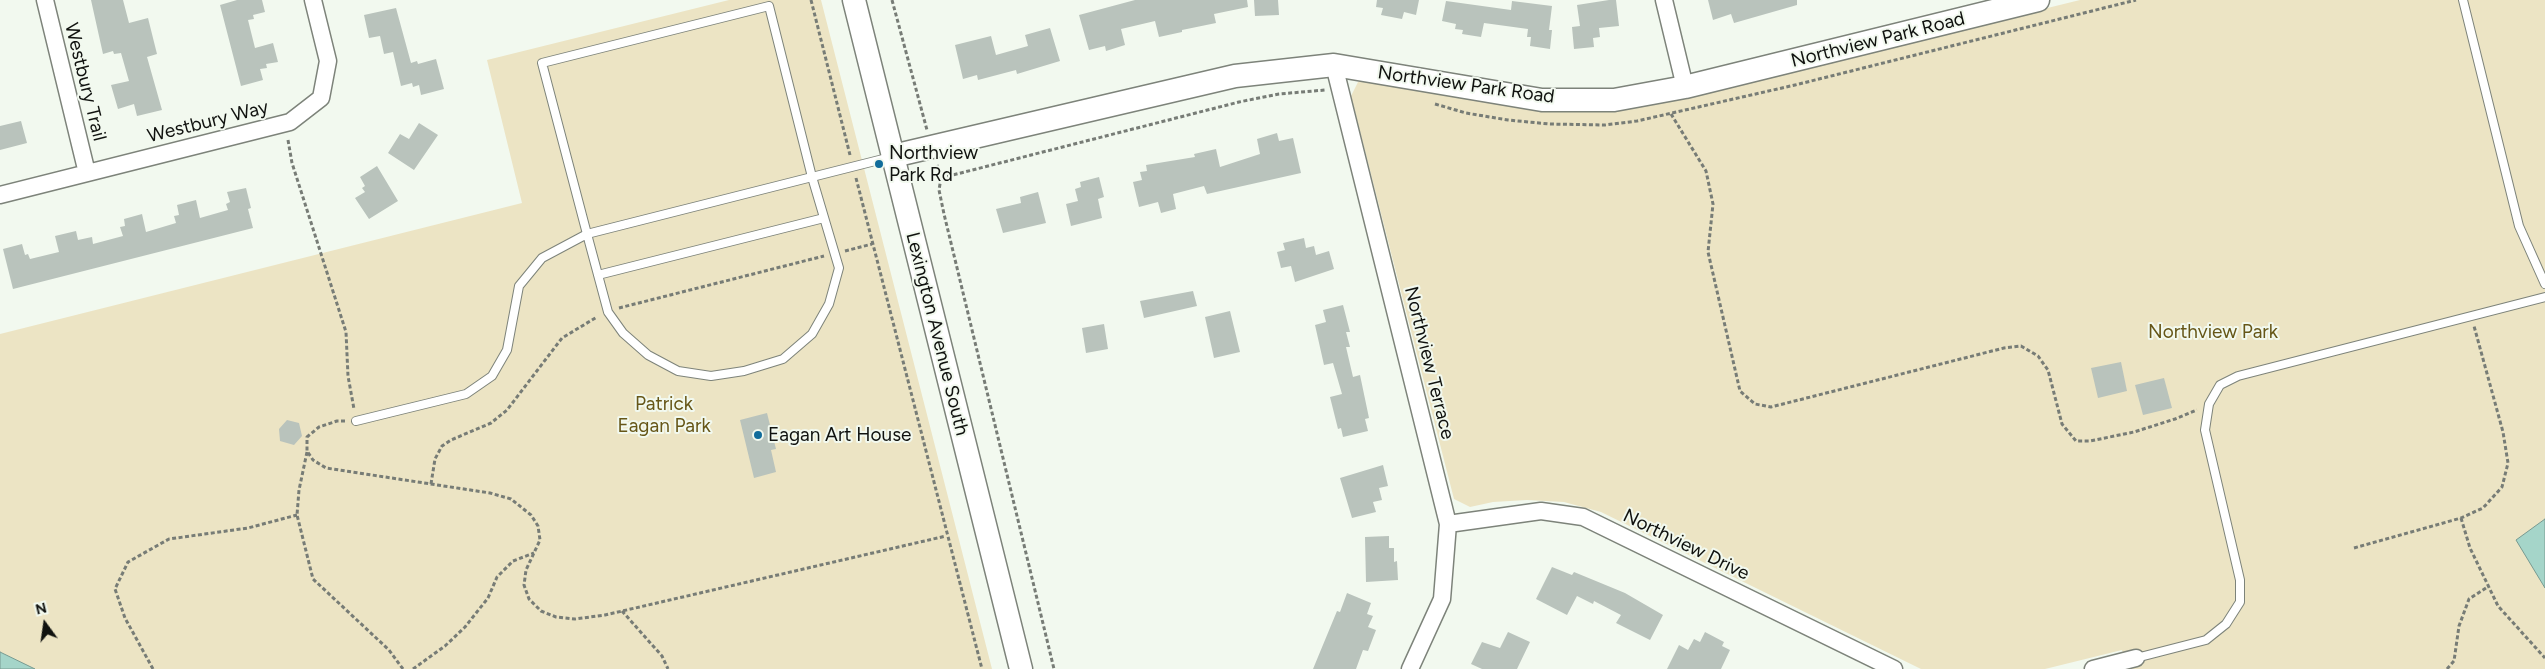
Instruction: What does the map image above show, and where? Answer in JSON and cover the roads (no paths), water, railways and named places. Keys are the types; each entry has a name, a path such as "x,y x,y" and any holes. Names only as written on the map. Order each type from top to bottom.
{"street":[{"name":"Westbury Trail","path":"45,0 87,173"},
{"name":"Westbury Way","path":"0,195 290,122 322,98 328,61 313,0"},
{"name":"Lexington Avenue South","path":"854,0 1021,669"},
{"path":"1664,0 1675,89"},
{"name":"Northview Park Road","path":"893,156 1234,76 1334,65 1542,100 1614,100 1675,89 2038,0"},
{"name":"Northview Terrace","path":"1334,65 1448,524 1442,599 1410,669"},
{"name":"Northview Drive","path":"1448,524 1541,511 1583,517 1894,669"},
{"path":"2093,669 2136,658"}],"lane":[{"path":"2463,0 2518,226 2545,284"},
{"path":"769,6 824,218 839,268 828,304 812,334 783,358 744,371 711,376 678,371 648,355 623,333 608,312 542,63 769,6"},
{"path":"356,422 466,394 492,376 507,350 519,286 542,258 587,234 893,156"},
{"path":"598,275 824,218"},
{"path":"2136,658 2206,640 2226,624 2240,602 2240,580 2205,430 2209,404 2220,385 2238,376 2545,297"}],"water":[{"path":"2545,519 2545,588 2516,540"},
{"path":"0,652 35,669 0,669"}],"place":[{"name":"Northview Park Rd","path":"879,164"},
{"name":"Eagan Art House","path":"758,435"}],"park label":[{"name":"Northview Park","path":"2213,332"},
{"name":"Patrick Eagan Park","path":"664,415"}]}
